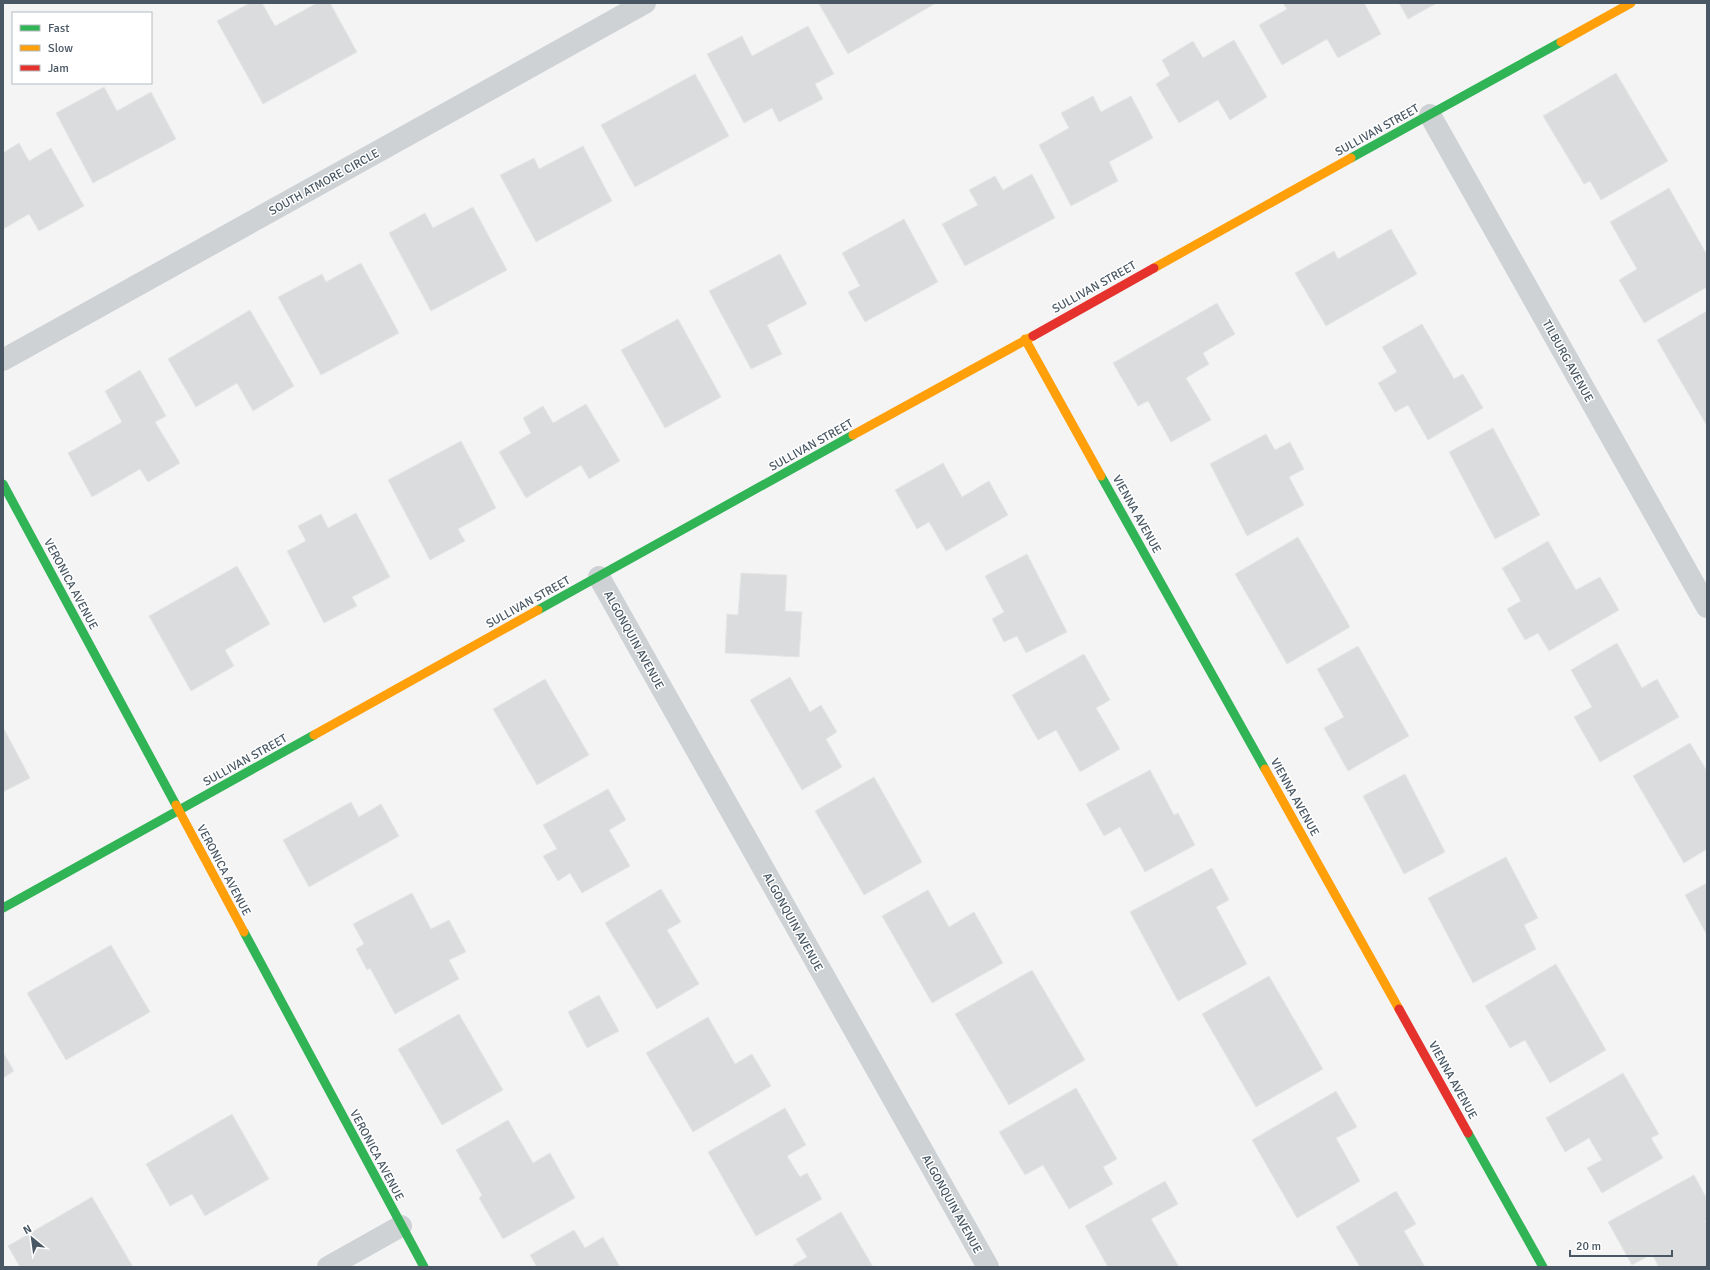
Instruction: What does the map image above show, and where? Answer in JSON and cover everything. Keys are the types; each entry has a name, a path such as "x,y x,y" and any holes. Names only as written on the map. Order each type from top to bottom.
{"street":[{"name":"SOUTH ATMORE CIRCLE","path":"3,360 645,3"},
{"name":"SULLIVAN STREET","path":"3,908 1631,3"},
{"name":"TILBURG AVENUE","path":"1430,115 1707,607"},
{"name":"VIENNA AVENUE","path":"1025,339 1544,1267"},
{"name":"VERONICA AVENUE","path":"3,484 424,1267"},
{"name":"ALGONQUIN AVENUE","path":"599,577 988,1267"},
{"path":"328,1267 401,1226"}],"building":[{"path":"250,3 262,3 275,26 317,3 330,3 357,52 263,104 217,21"},
{"path":"936,3 848,54 819,4"},
{"path":"1283,3 1364,3 1381,34 1338,58 1327,39 1282,65 1259,25 1287,9"},
{"path":"1399,3 1437,3 1408,19"},
{"path":"808,26 834,74 815,84 823,99 779,122 772,108 744,123 707,54 742,36 752,56"},
{"path":"1234,40 1267,97 1230,120 1218,100 1179,123 1156,84 1170,75 1162,60 1193,41 1203,58"},
{"path":"1616,73 1668,161 1601,200 1590,181 1584,184 1543,116"},
{"path":"695,74 729,136 635,187 601,125"},
{"path":"104,87 117,111 151,92 176,139 93,183 56,113"},
{"path":"1093,96 1101,112 1131,96 1153,138 1109,162 1118,181 1071,206 1039,145 1069,128 1061,113"},
{"path":"19,143 29,161 51,148 84,206 39,231 29,214 3,229 3,153"},
{"path":"583,146 612,201 536,242 500,175 534,158 539,169"},
{"path":"1032,174 1055,218 965,266 942,224 978,205 969,190 995,176 1003,190"},
{"path":"1669,188 1707,255 1707,287 1644,323 1619,280 1637,269 1610,222"},
{"path":"473,207 507,270 431,311 389,233 425,213 433,228"},
{"path":"904,219 938,282 865,322 848,292 860,286 842,253"},
{"path":"1391,229 1417,274 1326,326 1295,273 1334,251 1338,259"},
{"path":"780,254 807,304 767,325 782,354 751,369 709,291"},
{"path":"361,263 399,333 321,375 278,297 322,274 326,282"},
{"path":"1217,303 1235,334 1203,353 1209,364 1186,378 1211,420 1171,442 1148,401 1138,406 1113,363"},
{"path":"250,310 294,386 253,411 237,383 196,407 168,359"},
{"path":"1707,311 1707,426 1657,340"},
{"path":"678,319 721,397 665,428 621,350"},
{"path":"1422,324 1454,379 1463,374 1483,408 1428,440 1408,405 1395,412 1378,383 1397,372 1382,347"},
{"path":"140,370 166,416 155,422 180,463 148,482 140,469 92,497 68,453 122,422 105,391"},
{"path":"586,404 620,461 589,479 581,465 526,498 499,452 531,433 523,418 543,406 553,423"},
{"path":"1493,428 1540,515 1495,539 1449,452"},
{"path":"1266,434 1275,450 1290,442 1304,469 1289,477 1304,505 1247,536 1210,464"},
{"path":"461,441 496,508 458,529 465,541 430,560 388,480"},
{"path":"943,463 962,497 989,481 1008,515 946,551 929,522 917,529 895,490"},
{"path":"356,513 390,577 352,597 357,606 324,623 287,551 306,541 298,526 321,514 328,528"},
{"path":"1298,537 1350,627 1287,664 1235,574"},
{"path":"1548,541 1576,590 1600,577 1619,610 1549,651 1538,633 1525,640 1507,609 1521,601 1502,568"},
{"path":"1027,554 1067,632 1026,653 1017,636 1004,642 992,619 1004,612 985,576"},
{"path":"237,566 270,624 225,650 234,666 191,691 149,616"},
{"path":"741,573 787,575 785,611 802,612 799,657 725,653 727,614 738,615"},
{"path":"1617,643 1642,688 1657,679 1679,717 1600,762 1574,717 1592,707 1571,670"},
{"path":"1358,646 1409,736 1348,771 1324,728 1344,717 1317,669"},
{"path":"1084,654 1110,700 1096,708 1120,749 1080,772 1056,730 1038,740 1012,695"},
{"path":"790,677 810,712 821,705 837,732 826,739 842,767 802,790 750,700"},
{"path":"545,679 589,755 537,785 493,709"},
{"path":"3,727 30,778 3,792"},
{"path":"1690,743 1707,771 1707,849 1684,863 1633,776"},
{"path":"1150,770 1174,815 1178,813 1195,845 1145,872 1120,827 1104,836 1086,804"},
{"path":"1405,774 1445,852 1404,874 1363,796"},
{"path":"874,777 922,862 864,895 815,811"},
{"path":"608,789 626,820 609,830 630,866 582,893 570,873 558,881 543,856 557,849 543,825"},
{"path":"351,802 359,817 381,804 399,836 309,887 283,840"},
{"path":"1506,857 1538,918 1524,925 1536,949 1473,983 1428,898"},
{"path":"1212,868 1229,900 1216,907 1247,964 1178,1001 1130,912"},
{"path":"1707,883 1707,935 1685,895"},
{"path":"661,889 681,922 667,930 699,984 657,1009 605,923"},
{"path":"928,890 949,927 974,912 1003,963 932,1003 882,916"},
{"path":"412,893 431,929 449,920 466,952 449,960 459,979 395,1014 370,968 367,970 356,949 364,944 353,924"},
{"path":"111,945 150,1012 66,1060 27,993"},
{"path":"1556,964 1606,1050 1550,1083 1525,1040 1510,1048 1485,1006"},
{"path":"1032,970 1085,1060 1009,1105 955,1014"},
{"path":"1269,976 1323,1069 1256,1107 1202,1014"},
{"path":"599,995 619,1031 587,1048 568,1012"},
{"path":"459,1014 503,1090 442,1125 398,1049"},
{"path":"708,1017 735,1064 752,1054 771,1086 693,1132 646,1053"},
{"path":"3,1052 14,1071 3,1078"},
{"path":"1623,1073 1659,1134 1651,1138 1663,1158 1602,1193 1587,1168 1602,1160 1589,1138 1565,1152 1546,1118"},
{"path":"1076,1088 1117,1159 1103,1167 1113,1184 1069,1209 1043,1165 1025,1175 999,1132"},
{"path":"1336,1091 1357,1127 1336,1138 1360,1181 1297,1218 1252,1140"},
{"path":"785,1108 806,1145 787,1156 800,1177 807,1173 822,1199 756,1236 708,1152"},
{"path":"232,1114 269,1179 205,1216 192,1194 170,1206 146,1164"},
{"path":"508,1120 533,1163 550,1153 575,1198 503,1239 479,1198 482,1195 456,1150"},
{"path":"1694,1175 1707,1199 1707,1220 1705,1221 1707,1224 1707,1267 1659,1267 1652,1254 1632,1265 1608,1222"},
{"path":"1165,1181 1178,1204 1151,1219 1179,1267 1108,1267 1085,1226"},
{"path":"1396,1191 1416,1224 1404,1231 1425,1267 1360,1267 1336,1227"},
{"path":"92,1197 133,1267 20,1267 8,1246"},
{"path":"841,1212 873,1267 794,1267 793,1265 807,1257 796,1239"},
{"path":"574,1230 585,1248 603,1237 620,1267 537,1267 530,1255"}],"traffic: fast":[{"path":"1351,158 1561,42"},
{"path":"538,610 853,435"},
{"path":"1101,476 1265,769"},
{"path":"3,484 176,805"},
{"path":"3,908 314,735"},
{"path":"244,932 424,1267"},
{"path":"1468,1133 1543,1267"}],"traffic: slow":[{"path":"1561,42 1631,3"},
{"path":"1154,268 1351,158"},
{"path":"853,435 1033,336"},
{"path":"1025,339 1101,476"},
{"path":"314,735 538,610"},
{"path":"1265,769 1399,1009"},
{"path":"176,805 244,932"}],"traffic: jam":[{"path":"1033,336 1154,268"},
{"path":"1399,1009 1468,1133"}]}
